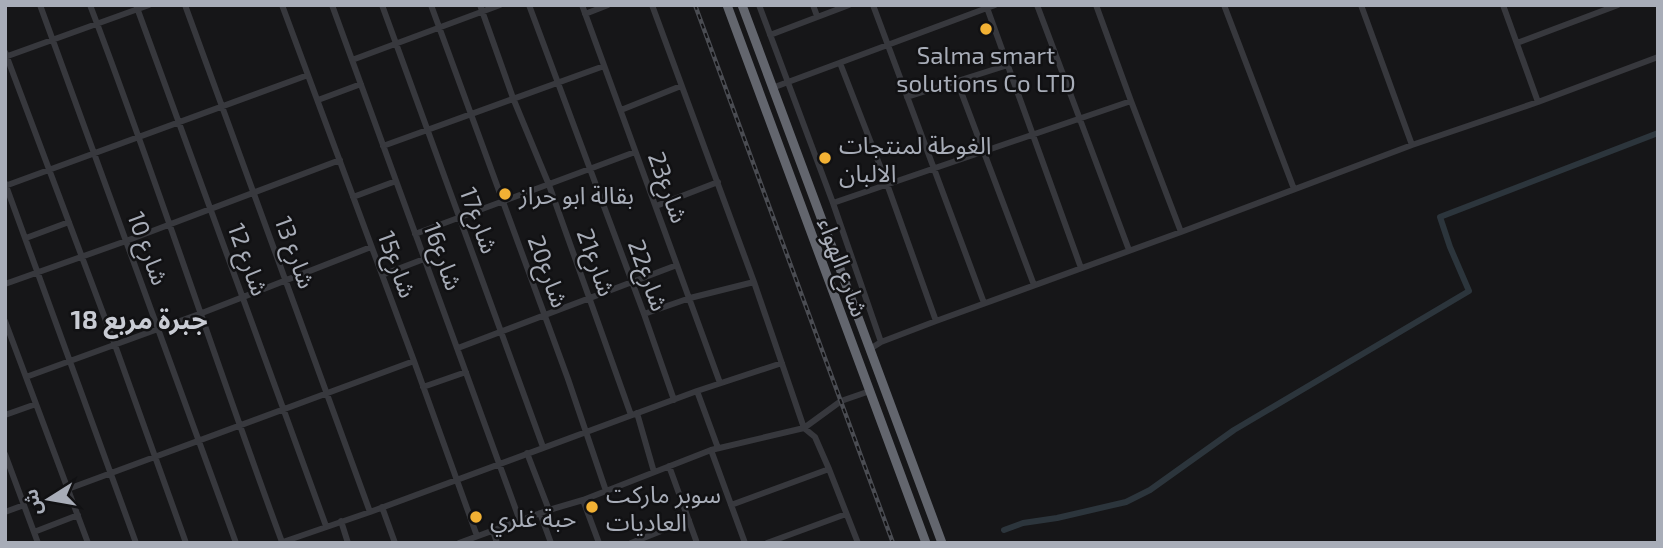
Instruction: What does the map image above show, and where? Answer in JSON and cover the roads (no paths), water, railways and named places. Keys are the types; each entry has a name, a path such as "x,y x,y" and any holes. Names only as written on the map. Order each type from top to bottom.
{"highway":[{"name":"شارع الهواء","path":"727,5 926,543"},
{"name":"شارع الهواء","path":"742,5 942,543"}],"street":[{"name":"شارع 10","path":"40,5 236,543"},
{"name":"شارع 10","path":"90,5 170,223 281,542"},
{"path":"149,5 6,55 83,256 186,543"},
{"name":"شارع 13","path":"185,5 370,512"},
{"name":"شارع15","path":"282,5 477,536"},
{"name":"شارع16","path":"332,5 520,521"},
{"name":"شارع17","path":"382,5 543,447"},
{"name":"شارع20","path":"431,5 545,315 606,491"},
{"path":"352,60 440,28 481,9 500,5"},
{"name":"شارع22","path":"529,5 674,400"},
{"name":"شارع23","path":"582,5 720,383"},
{"path":"585,14 608,5"},
{"path":"652,5 754,282 804,428 815,437 858,543"},
{"path":"759,5 833,203 881,342"},
{"path":"813,5 817,16"},
{"path":"770,35 849,5"},
{"path":"873,5 984,303"},
{"path":"772,88 995,5"},
{"path":"1037,5 1129,250"},
{"path":"1096,5 1181,232"},
{"path":"1224,5 1294,189"},
{"path":"1361,5 1412,145"},
{"path":"1503,5 1538,102"},
{"path":"1517,43 1618,5"},
{"name":"شارع 12","path":"137,7 326,526"},
{"path":"986,7 1081,268"},
{"name":"شارع21","path":"481,9 654,472"},
{"path":"870,349 881,342 984,303 1658,57"},
{"path":"840,63 936,321"},
{"path":"907,97 1008,65"},
{"path":"383,146 604,66"},
{"path":"136,543 5,185 308,75"},
{"path":"957,81 1034,285"},
{"path":"318,100 361,84"},
{"path":"621,110 681,86"},
{"path":"833,203 1131,101"},
{"path":"415,234 635,152"},
{"path":"5,284 340,160"},
{"path":"353,197 396,181"},
{"path":"656,206 718,182"},
{"path":"26,238 69,222"},
{"path":"26,377 372,247"},
{"path":"382,275 424,259"},
{"path":"458,348 677,265"},
{"path":"644,314 690,298 754,282"},
{"path":"6,325 88,543"},
{"path":"68,489 414,361"},
{"path":"281,542 370,512 697,391 782,363"},
{"path":"423,387 467,372"},
{"path":"697,391 745,543"},
{"path":"459,543 583,500 714,449 804,428 841,401 870,391"},
{"path":"5,415 36,404"},
{"path":"527,453 549,510"},
{"path":"5,454 8,470 38,543"},
{"path":"669,466 697,543"},
{"path":"731,505 829,469"},
{"path":"583,500 599,543"},
{"path":"5,512 24,505"},
{"path":"382,507 395,543"},
{"path":"540,513 551,543"},
{"path":"767,543 846,514"},
{"path":"34,532 78,515"},
{"path":"631,543 645,540 689,520"},
{"path":"341,522 348,543"},
{"path":"493,531 497,543"}],"waterway":[{"path":"1004,530 1023,523 1126,502 1150,490 1234,430 1469,291 1440,217 1658,133"}],"railway":[{"path":"695,5 893,543"}],"place":[{"name":"Salma smart solutions Co LTD","path":"986,29"},
{"name":"الغوطة لمنتجات الالبان","path":"825,158"},
{"name":"بقالة ابو حراز","path":"505,194"},
{"name":"سوبر ماركت العاديات","path":"592,507"},
{"name":"حبة غلري","path":"476,517"}],"district":[{"name":"جبرة مربع 18","path":"139,318"}]}
